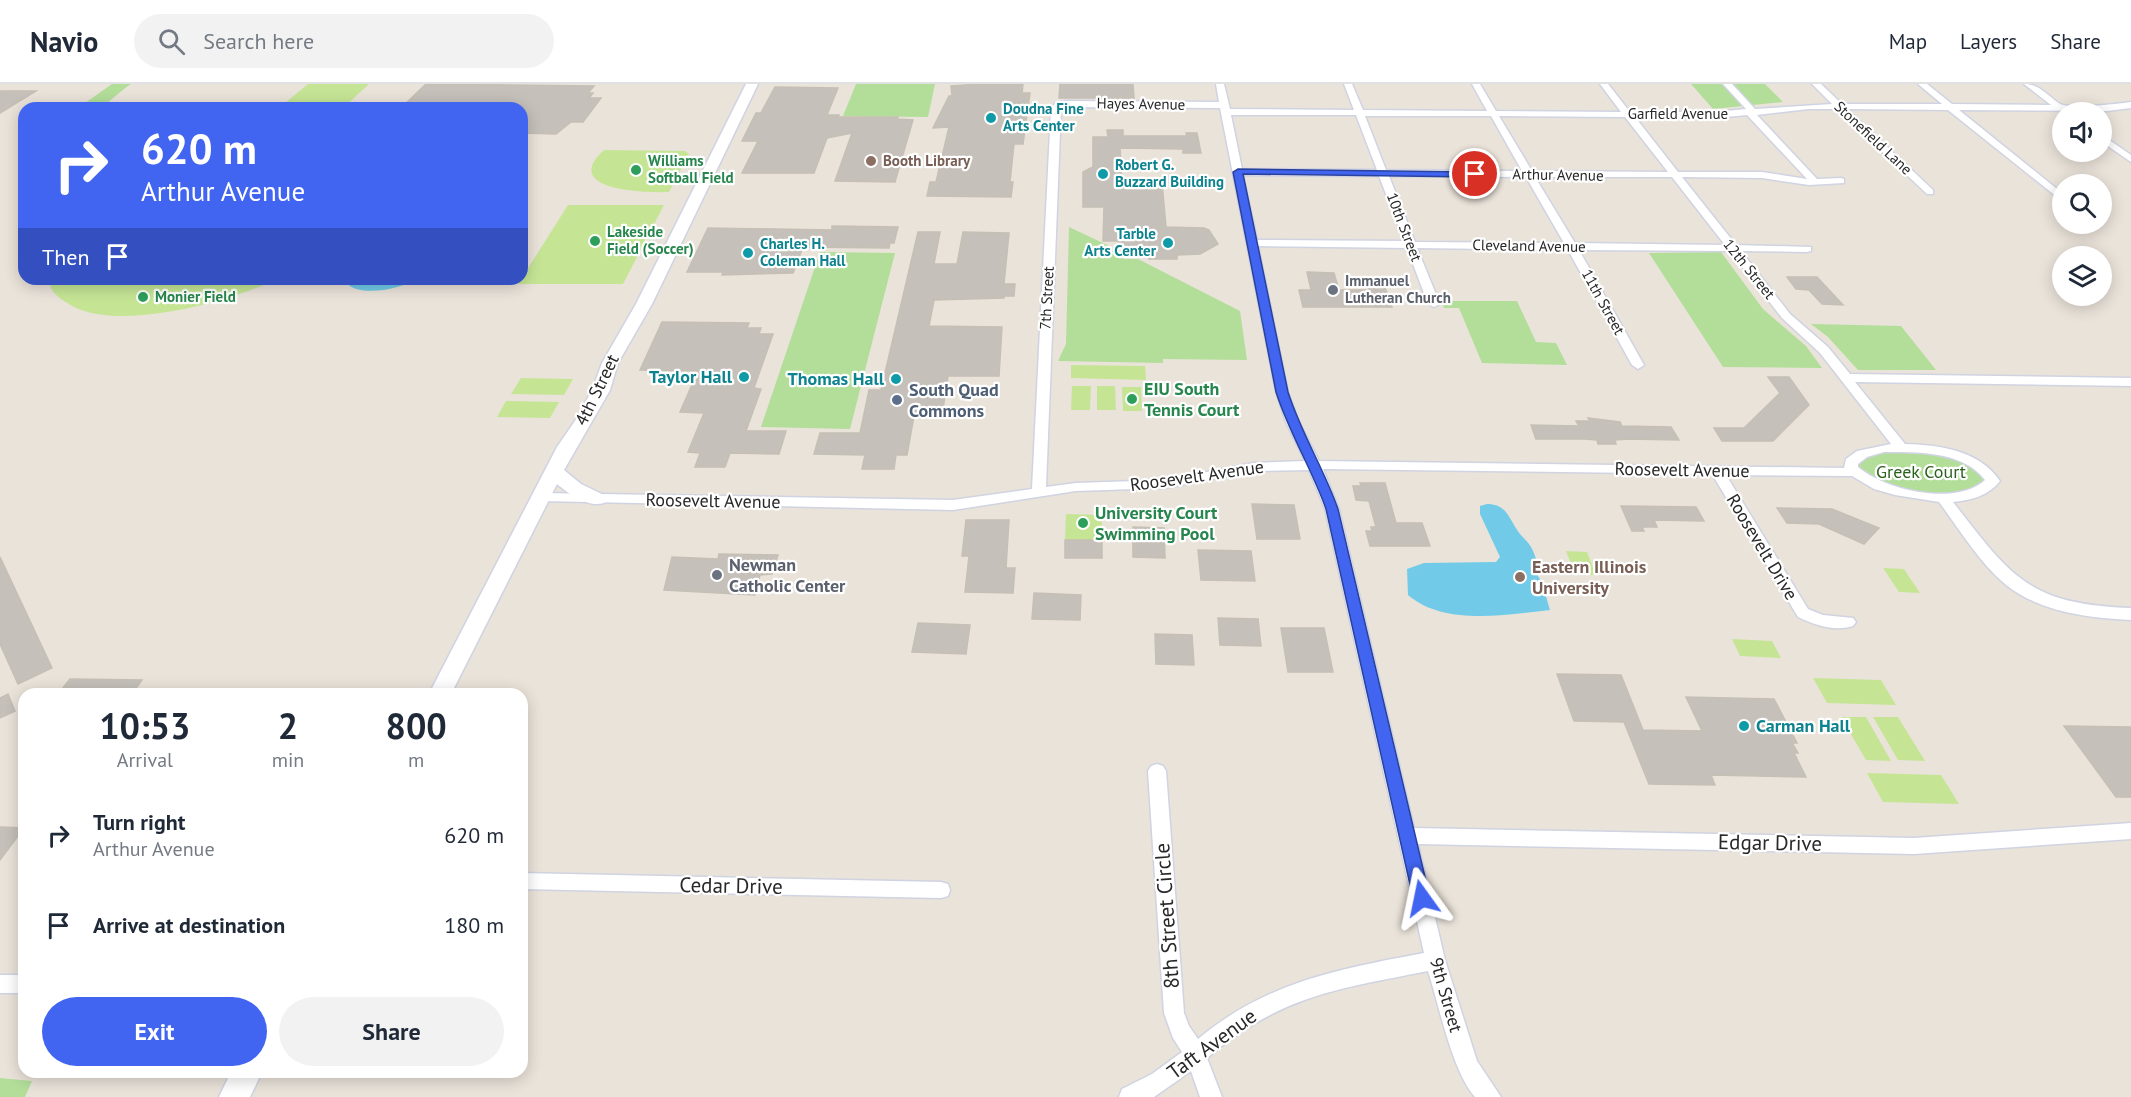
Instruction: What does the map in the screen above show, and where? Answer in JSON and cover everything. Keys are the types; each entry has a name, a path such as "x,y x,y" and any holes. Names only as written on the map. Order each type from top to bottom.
{"street":[{"name":"4th Street","path":"443,688 554,472 601,390 610,363 644,304 752,84"},
{"name":"9th Street","path":"1220,84 1285,404 1332,509 1435,960 1468,1065 1478,1084 1490,1097"},
{"name":"10th Street","path":"1348,84 1434,304"},
{"name":"11th Street","path":"1476,84 1638,364"},
{"name":"12th Street","path":"1604,84 1786,316 1824,350 1901,448"},
{"path":"1727,84 1815,182"},
{"name":"Stonefield Lane","path":"1815,84 1930,192"},
{"path":"1922,84 2052,190"},
{"path":"2028,84 2052,102"},
{"name":"Hayes Avenue","path":"1058,105 1225,108"},
{"name":"7th Street","path":"1039,491 1055,110 1058,105"},
{"name":"Garfield Avenue","path":"2112,107 2131,105"},
{"name":"Garfield Avenue","path":"1225,108 1359,112 1628,114 1752,113 1793,107 1838,106 2052,110"},
{"path":"2112,145 2131,159"},
{"name":"Arthur Avenue","path":"1238,172 1762,175 1815,182 1841,181"},
{"name":"Cleveland Avenue","path":"1252,243 1807,249"},
{"path":"1848,378 2131,382"},
{"path":"1883,448 1901,448 1957,456 1982,467 1993,481 1974,493 1943,498 1888,490 1870,483 1854,472 1851,462 1855,457 1883,448"},
{"name":"Roosevelt Avenue","path":"541,497 949,505 980,502 1039,491 1076,487 1152,485 1241,469 1314,465 1854,472"},
{"name":"Roosevelt Drive","path":"1716,470 1803,613 1821,621 1848,622"},
{"path":"554,472 567,484 597,499"},
{"path":"1943,498 1998,569 2026,590 2044,600 2082,611 2131,614"},
{"name":"8th Street Circle","path":"1157,771 1174,1013 1180,1031 1196,1055 1211,1097"},
{"name":"Edgar Drive","path":"1408,836 1914,846 1957,845 2131,831"},
{"name":"Cedar Drive","path":"528,881 940,890"},
{"name":"Taft Avenue","path":"1130,1097 1168,1077 1237,1021 1273,1000 1308,986 1340,977 1435,960"},
{"path":"0,984 18,984"},
{"path":"234,1097 244,1078"}],"green space":[{"path":"112,84 131,84 107,102 86,102"},
{"path":"308,84 369,84 350,102 286,102"},
{"path":"856,84 935,84 928,117 843,116"},
{"path":"1691,84 1765,84 1783,102 1713,109"},
{"name":"Williams Softball Field","path":"604,150 685,151 689,154 669,192 643,192 611,187 599,182 592,174 593,164"},
{"name":"Lakeside Field (Soccer)","path":"568,205 664,205 623,284 528,284 528,268"},
{"path":"1069,227 1122,252 1123,259 1138,259 1240,311 1247,360 1163,359 1163,363 1058,361 1066,344"},
{"path":"820,252 895,253 850,429 761,427"},
{"path":"1721,252 1763,309 1806,346 1822,368 1723,367 1649,253"},
{"name":"Monier Field","path":"50,285 264,285 176,311 120,316 95,314 74,307 52,290"},
{"path":"1441,301 1517,301 1536,342 1556,343 1567,365 1482,363 1459,308 1444,308"},
{"path":"1811,324 1901,326 1936,370 1858,370 1828,337"},
{"path":"1071,365 1145,366 1146,380 1071,378"},
{"path":"521,378 573,379 564,395 511,394"},
{"name":"EIU South Tennis Court","path":"1072,386 1091,386 1090,410 1071,410"},
{"name":"EIU South Tennis Court","path":"1097,386 1115,386 1116,410 1097,410"},
{"name":"EIU South Tennis Court","path":"1122,387 1141,387 1142,411 1123,411"},
{"path":"506,401 559,402 550,418 497,417"},
{"name":"Greek Court","path":"1903,451 1935,454 1968,463 1986,481 1978,487 1954,493 1913,492 1891,487 1858,469 1858,460 1876,453"},
{"path":"1066,514 1102,515 1102,540 1065,540"},
{"path":"1566,551 1587,552 1596,575 1575,574"},
{"path":"1883,568 1904,569 1920,593 1899,592"},
{"path":"1732,639 1772,641 1781,658 1740,656"},
{"path":"1813,678 1881,680 1896,705 1827,703"},
{"path":"1841,717 1866,717 1891,761 1866,760"},
{"path":"1873,717 1898,717 1925,761 1898,760"},
{"path":"1867,773 1941,775 1959,804 1883,802"},
{"path":"0,1078 32,1081 25,1097 0,1097"}],"water":[{"path":"349,285 402,285 377,291 357,289"},
{"path":"1487,504 1504,510 1534,552 1537,562 1533,567 1542,583 1550,610 1495,616 1457,615 1423,605 1408,595 1407,569 1424,563 1496,562 1500,557 1480,514 1480,506"}],"building":[{"path":"426,84 594,86 588,93 593,93 589,98 601,98 583,122 571,122 556,134 528,133 528,102 407,102"},
{"path":"1023,84 1022,93 1030,93 1023,144 1014,144 1010,182 1013,182 1011,197 927,196 930,182 936,182 949,127 933,128 949,96 952,96 951,86"},
{"path":"1060,84 1133,84 1134,98 1059,98"},
{"path":"775,87 838,88 827,115 898,117 897,119 913,120 895,182 835,181 852,133 827,138 814,173 742,173 758,141 742,141 756,113 761,113"},
{"path":"0,91 36,91 0,113"},
{"path":"1107,130 1123,130 1123,136 1187,136 1186,133 1197,133 1201,153 1183,153 1183,149 1120,148 1122,183 1162,183 1166,227 1204,228 1209,230 1218,244 1200,254 1177,255 1177,259 1149,259 1149,254 1140,254 1140,250 1130,250 1130,246 1120,246 1119,241 1103,241 1104,207 1083,207 1083,172 1093,167 1093,137 1108,137"},
{"name":"Charles H. Coleman Hall","path":"832,226 898,227 894,243 890,243 889,248 803,247 793,273 722,275 723,272 687,272 708,228 832,230"},
{"path":"918,232 940,232 934,264 957,264 963,232 1009,233 1004,284 1015,284 1014,296 934,300 929,326 1002,327 999,376 948,376 942,416 914,416 907,455 896,455 894,469 862,469 865,455 814,454 820,433 860,433 869,390 881,390"},
{"name":"Immanuel Lutheran Church","path":"1307,272 1334,273 1339,290 1369,290 1365,279 1382,279 1392,307 1303,307 1299,290 1311,290"},
{"path":"1787,277 1817,277 1843,305 1822,304 1809,290 1796,289"},
{"path":"662,322 749,323 747,328 761,328 759,334 773,334 754,388 761,389 746,431 786,431 779,454 730,453 725,467 695,467 700,453 688,452 704,413 680,412 698,371 640,370"},
{"path":"1768,377 1789,377 1809,405 1773,441 1722,441 1714,428 1744,428 1780,393"},
{"path":"1588,418 1620,422 1622,426 1671,427 1679,440 1628,439 1615,440 1616,444 1598,444 1597,440 1585,439 1536,439 1531,425 1579,426 1576,421 1590,421"},
{"path":"1360,483 1385,483 1396,523 1422,523 1430,546 1370,546 1366,531 1372,531 1371,527 1376,527 1369,501 1356,500 1353,486 1361,486"},
{"path":"1252,504 1294,505 1300,539 1257,539"},
{"path":"1621,506 1696,507 1704,521 1654,520 1657,527 1642,527 1644,531 1632,531"},
{"path":"1777,508 1832,509 1879,528 1864,544 1819,524 1787,523"},
{"path":"966,520 1009,520 1006,568 1015,568 1013,593 965,592 969,556 962,556"},
{"path":"1133,527 1164,528 1165,558 1133,557"},
{"path":"1065,540 1102,540 1102,558 1065,558"},
{"path":"1198,550 1251,551 1255,581 1201,580"},
{"name":"Newman Catholic Center","path":"719,554 778,555 772,574 760,575 755,595 664,590 672,557 718,559"},
{"path":"0,557 52,668 18,684 0,644"},
{"path":"1034,593 1081,595 1080,620 1032,619"},
{"path":"1218,618 1258,619 1261,646 1220,645"},
{"path":"918,623 970,625 966,654 912,652"},
{"path":"1281,628 1324,628 1333,672 1288,672"},
{"path":"1155,634 1192,635 1194,665 1156,664"},
{"name":"Carman Hall","path":"1557,674 1621,675 1643,730 1702,731 1686,697 1774,699 1797,743 1792,743 1798,753 1794,753 1806,777 1711,775 1715,785 1649,784 1624,722 1574,721"},
{"path":"70,679 142,680 136,688 63,688"},
{"path":"8,694 15,711 0,718 0,698"},
{"path":"2064,726 2131,727 2131,797 2116,797"},
{"path":"0,827 18,828 18,836 0,860"}],"place":[{"name":"Doudna Fine Arts Center","path":"991,118"},
{"name":"Booth Library","path":"871,161"},
{"name":"Williams Softball Field","path":"636,170"},
{"name":"Robert G. Buzzard Building","path":"1103,174"},
{"name":"Lakeside Field (Soccer)","path":"595,241"},
{"name":"Tarble Arts Center","path":"1168,243"},
{"name":"Charles H. Coleman Hall","path":"748,253"},
{"name":"Immanuel Lutheran Church","path":"1333,290"},
{"name":"Monier Field","path":"143,297"},
{"name":"Taylor Hall","path":"744,377"},
{"name":"Thomas Hall","path":"896,379"},
{"name":"EIU South Tennis Court","path":"1132,399"},
{"name":"South Quad Commons","path":"897,400"},
{"name":"University Court Swimming Pool","path":"1083,523"},
{"name":"Newman Catholic Center","path":"717,575"},
{"name":"Eastern Illinois University","path":"1520,577"},
{"name":"Carman Hall","path":"1744,726"}],"route":[{"path":"1422,898 1332,509 1323,484 1289,414 1276,369 1238,172 1475,174"}]}
